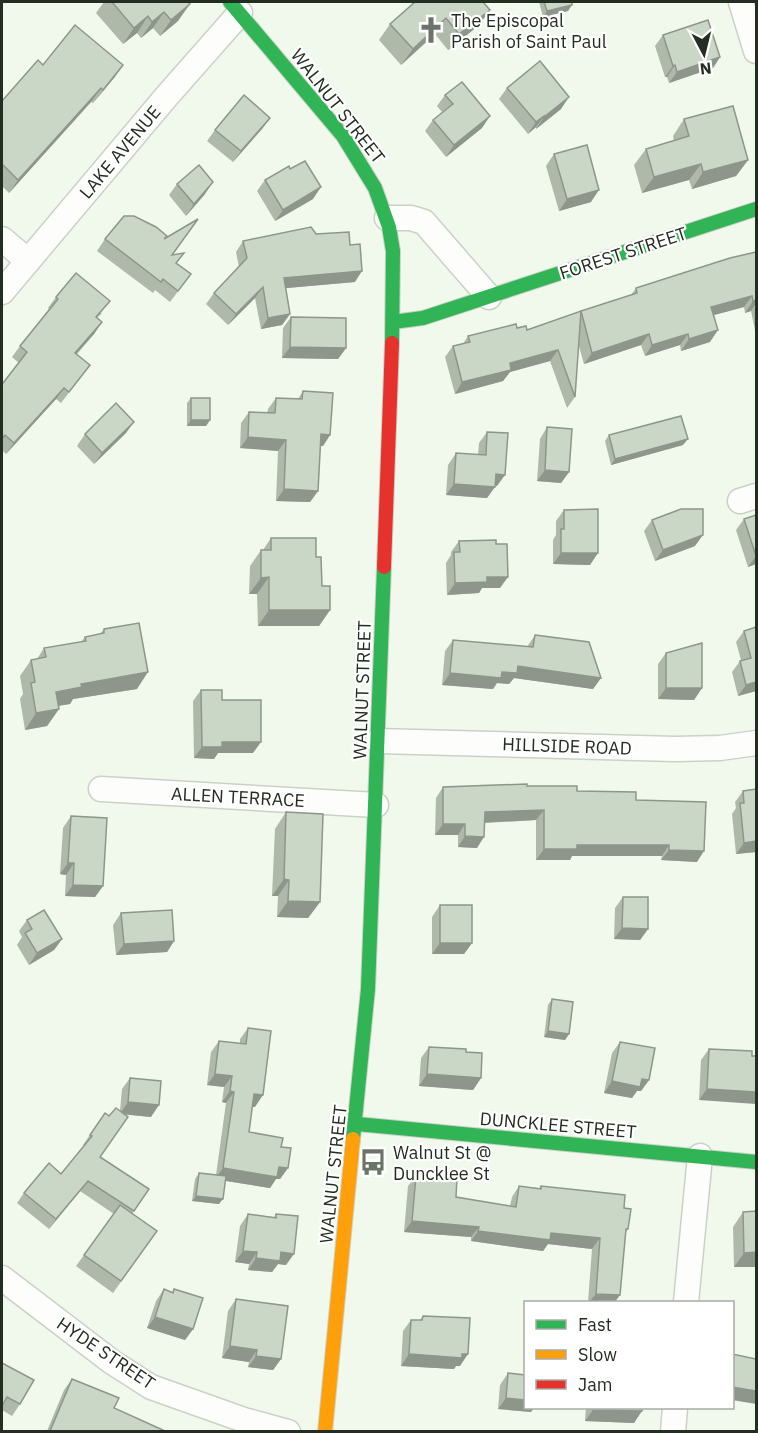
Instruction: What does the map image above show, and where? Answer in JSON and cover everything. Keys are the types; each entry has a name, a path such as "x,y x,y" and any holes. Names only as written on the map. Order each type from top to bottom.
{"main road":[{"name":"WALNUT STREET","path":"235,7 353,149 375,184 387,218 393,262 393,322 368,989 357,1124 325,1431"},
{"name":"FOREST STREET","path":"393,322 423,318 756,209"},
{"name":"DUNCKLEE STREET","path":"357,1124 756,1162"}],"street":[{"path":"741,2 756,51"},
{"name":"LAKE AVENUE","path":"2,292 166,97 235,7"},
{"path":"387,218 411,218 424,222 489,297"},
{"path":"2,240 28,261"},
{"name":"HILLSIDE ROAD","path":"378,741 675,749 720,748 756,743"},
{"name":"ALLEN TERRACE","path":"101,789 376,805"},
{"path":"686,1301 700,1156"},
{"name":"HYDE STREET","path":"2,1278 112,1362 151,1387 244,1420 288,1431"},
{"path":"673,1431 675,1409"}],"building":[{"path":"112,2 188,2 190,4 171,20 164,12 152,22 148,16 134,28"},
{"path":"415,2 483,2 490,10 459,34 446,18 413,49 390,24"},
{"path":"544,2 572,2 572,5 547,11"},
{"path":"708,20 720,57 677,72 663,35"},
{"path":"75,25 123,65 103,90 101,88 18,180 2,164 2,101 38,60 43,65"},
{"path":"540,61 569,97 536,122 507,88"},
{"path":"462,82 490,116 454,145 433,120 453,104 445,95"},
{"path":"244,95 270,118 241,151 215,130"},
{"path":"733,106 748,160 703,172 701,164 654,177 646,149 689,136 684,119"},
{"path":"587,145 599,190 567,199 554,154"},
{"path":"305,161 321,187 283,210 265,180 289,166 290,169"},
{"path":"199,165 213,182 194,204 177,184"},
{"path":"124,216 134,216 156,227 167,236 164,239 198,219 172,255 184,253 176,263 191,274 178,291 163,279 161,282 105,239"},
{"path":"311,227 316,234 349,232 350,245 360,244 362,271 284,278 290,314 268,318 263,287 236,314 214,293 247,258 243,241"},
{"path":"756,252 756,300 753,301 752,296 711,307 718,330 689,339 688,334 652,345 649,334 592,353 581,311 637,293 636,288"},
{"path":"76,273 110,301 96,317 102,322 75,353 90,365 69,392 64,388 14,443 5,435 2,439 2,382 27,352 20,346"},
{"path":"581,311 575,397 558,350 510,363 511,370 462,382 453,346 470,342 468,336 516,324 517,328 526,326 527,330"},
{"path":"291,317 346,318 346,348 290,347"},
{"path":"303,391 333,393 330,435 321,434 318,491 284,489 286,440 248,437 249,412 275,413 276,398 302,399"},
{"path":"191,398 210,398 210,420 191,420"},
{"path":"116,403 134,422 102,453 85,434"},
{"path":"681,416 688,439 615,459 609,435"},
{"path":"547,427 572,429 569,472 545,470"},
{"path":"487,432 508,433 505,475 496,474 495,487 454,484 456,453 486,455"},
{"path":"598,509 598,553 561,553 564,510"},
{"path":"681,509 703,509 703,535 663,550 652,520"},
{"path":"756,515 756,556 744,519"},
{"path":"271,538 316,538 316,557 321,557 322,586 330,586 330,610 269,610 269,577 261,578 261,550 271,550"},
{"path":"496,540 496,544 507,544 508,577 487,577 487,582 455,583 454,552 460,552 459,541"},
{"path":"139,623 148,672 81,684 82,687 56,692 59,709 36,713 31,683 35,682 31,660 46,657 44,648 86,641 85,637 104,633 104,629"},
{"path":"756,627 756,682 746,685 740,661 751,658 744,631"},
{"path":"535,635 589,642 601,678 518,666 517,673 502,672 501,678 450,673 453,640 533,647"},
{"path":"702,643 702,688 666,688 666,653"},
{"path":"201,690 222,690 222,700 261,700 261,742 222,742 222,747 202,747"},
{"path":"527,784 527,786 577,786 577,791 636,792 636,800 706,802 704,851 669,850 669,845 577,845 577,849 544,849 544,810 485,812 484,837 465,836 465,824 443,824 443,787"},
{"path":"756,789 756,841 744,843 740,803 744,803 743,791"},
{"path":"286,812 323,814 320,902 288,901 289,880 284,879"},
{"path":"71,816 107,818 103,886 73,885 74,863 68,863"},
{"path":"623,897 648,897 648,929 622,928"},
{"path":"440,905 472,905 472,943 440,943"},
{"path":"44,910 62,939 37,953 25,933 32,929 27,920"},
{"path":"172,910 174,941 124,944 121,913"},
{"path":"552,999 573,1002 569,1034 548,1031"},
{"path":"248,1028 271,1031 263,1095 254,1094 249,1132 283,1138 281,1147 291,1148 288,1168 279,1167 277,1177 223,1168 234,1092 230,1091 232,1076 215,1074 219,1041 246,1044"},
{"path":"620,1042 655,1048 649,1080 642,1079 640,1087 612,1081"},
{"path":"429,1047 466,1049 466,1052 482,1053 481,1078 427,1074"},
{"path":"709,1049 752,1051 752,1056 756,1056 756,1092 707,1089"},
{"path":"130,1078 161,1081 159,1105 128,1102"},
{"path":"116,1108 128,1117 100,1157 149,1189 134,1211 88,1181 56,1219 24,1193 49,1163 61,1174 92,1136 90,1135 105,1113 109,1116"},
{"path":"199,1173 226,1176 223,1199 196,1196"},
{"path":"447,1175 457,1177 456,1197 516,1207 519,1186 541,1189 541,1186 625,1195 624,1208 631,1209 628,1229 626,1229 620,1295 596,1294 600,1238 551,1233 550,1240 478,1231 479,1227 412,1221 416,1176 438,1178"},
{"path":"120,1205 157,1231 121,1281 84,1255"},
{"path":"756,1211 756,1252 744,1253 743,1212"},
{"path":"248,1214 276,1218 276,1214 298,1216 294,1254 281,1252 280,1261 256,1258 257,1252 243,1251"},
{"path":"164,1289 173,1293 174,1289 203,1298 193,1329 155,1317"},
{"path":"236,1299 288,1306 281,1359 256,1356 257,1350 230,1346"},
{"path":"423,1316 470,1318 468,1354 462,1354 462,1358 409,1354 411,1320 422,1320"},
{"path":"734,1354 756,1359 756,1391 734,1387"},
{"path":"2,1363 34,1380 20,1404 7,1397 2,1406"},
{"path":"508,1373 524,1375 524,1400 506,1398"},
{"path":"72,1379 119,1398 114,1408 165,1431 50,1431"},
{"path":"642,1409 642,1411 593,1410"}],"traffic: fast":[{"path":"230,2 343,136 375,188 389,227 393,251 392,343"},
{"path":"393,322 423,318 756,209"},
{"path":"353,1139 368,989 384,567"},
{"path":"357,1124 756,1162"}],"traffic: slow":[{"path":"325,1432 353,1139"}],"traffic: jam":[{"path":"384,567 392,343"}],"place":[{"name":"The Episcopal Parish of Saint Paul","path":"431,30"},
{"name":"Walnut St @ Duncklee St","path":"373,1162"}]}
